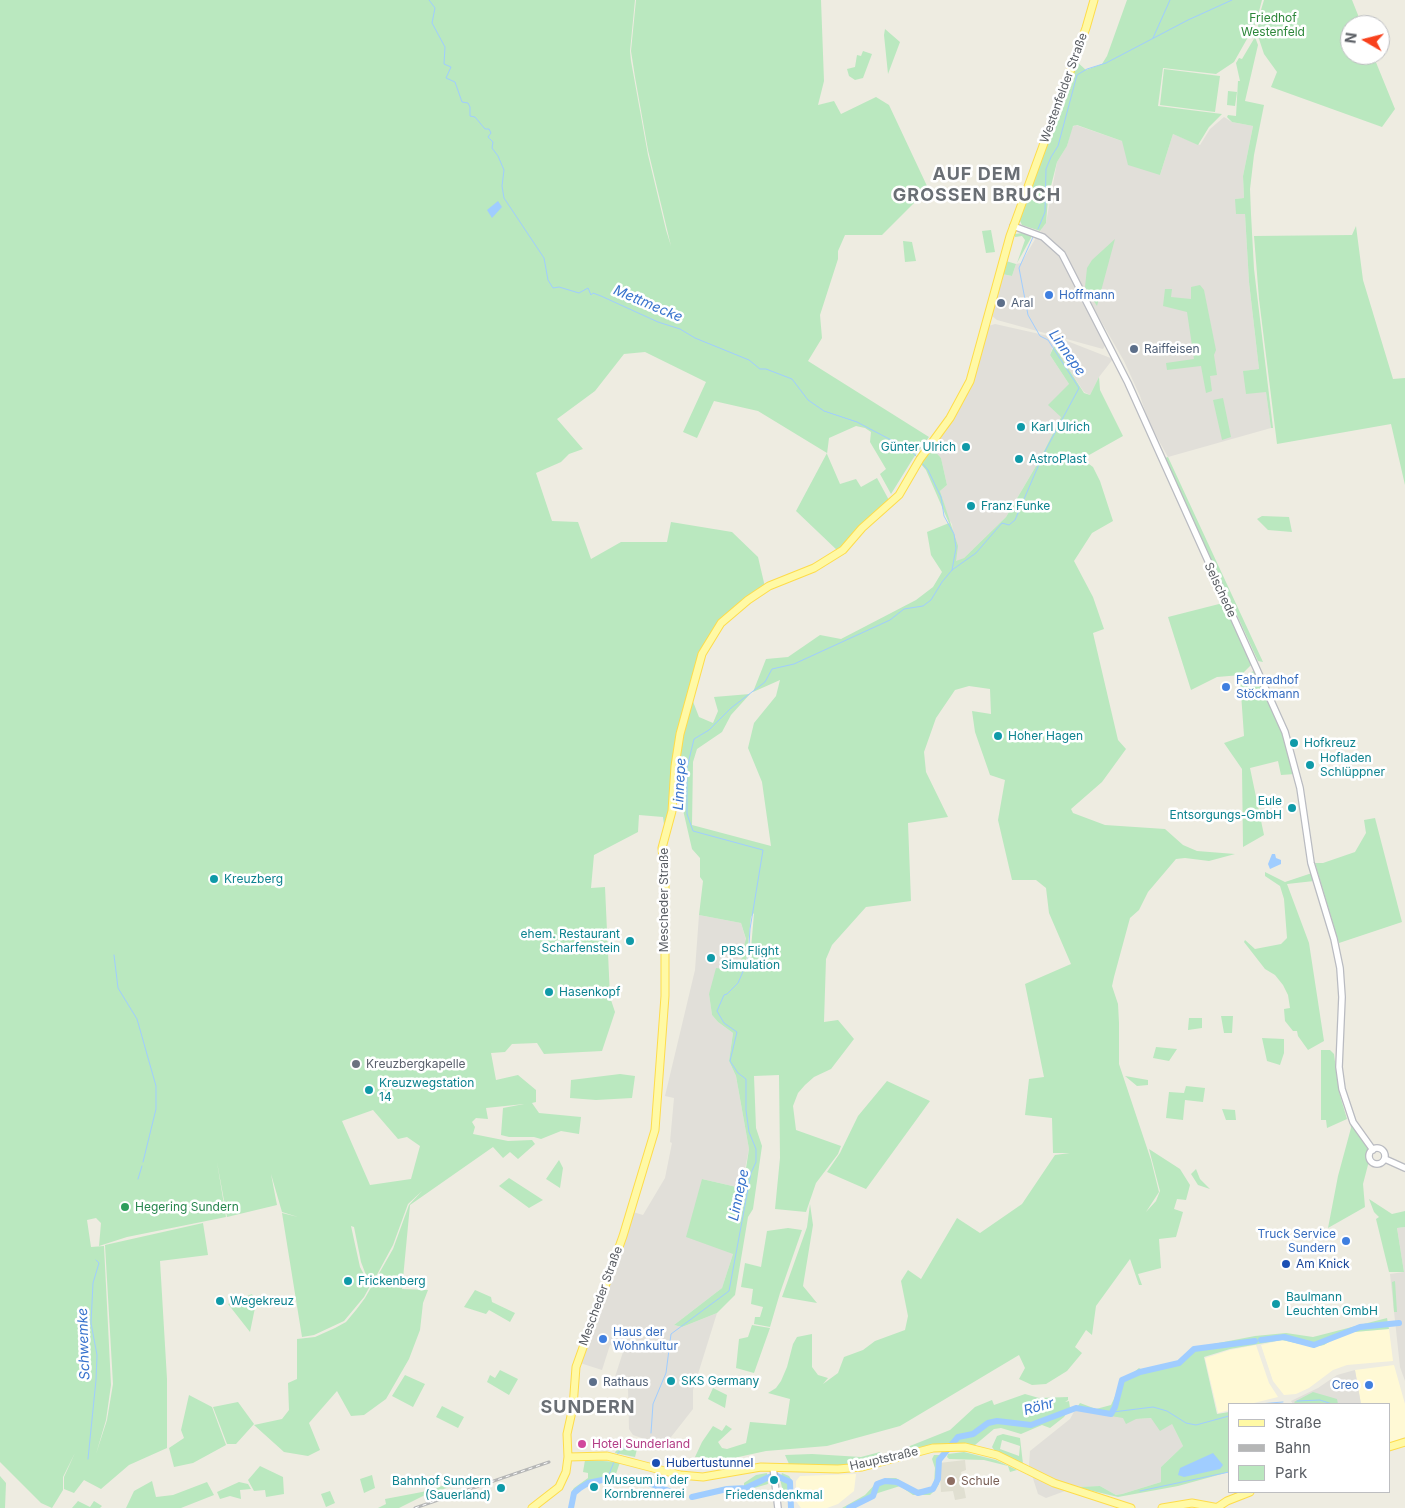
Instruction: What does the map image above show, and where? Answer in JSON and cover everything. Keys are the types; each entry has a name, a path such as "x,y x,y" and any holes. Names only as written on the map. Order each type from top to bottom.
{"main road":[{"name":"Westenfelder Straße","path":"987,319 1013,226 1086,28 1094,0"},
{"name":"Mescheder Straße","path":"532,1508 547,1497 564,1480 568,1457 567,1434 577,1362 623,1236 655,1130 665,997 665,881 662,848 672,811 679,739 702,654 721,623 748,600 769,586 814,568 843,550 868,522 896,498 919,460 943,429 967,388 987,319"},
{"path":"1390,1448 1405,1442"},
{"name":"Hauptstraße","path":"568,1457 607,1456 693,1477 773,1470 846,1468 941,1448 960,1447 990,1453 1075,1491 1131,1508"},
{"path":"1162,1508 1192,1503 1218,1508 1227,1501 1247,1493"}],"street":[{"name":"Selschede","path":"1013,226 1044,237 1062,254 1128,383 1185,514 1276,710 1294,759 1311,863 1338,954 1342,997 1339,1067 1342,1089 1353,1122 1372,1150"},
{"path":"1372,1150 1382,1150 1385,1159 1378,1164 1372,1163 1369,1157 1372,1150"},
{"path":"1385,1159 1405,1168"},
{"path":"773,1470 778,1508"}],"shaded area":[{"path":"1224,117 1232,122 1253,126 1243,176 1244,198 1235,199 1245,214 1249,282 1259,369 1244,371 1266,391 1271,428 1168,457 1149,423 1140,396 1124,361 1056,244 1040,231 1046,223 1057,162 1067,146 1072,127 1076,125 1122,141 1160,175 1173,134 1200,145 1210,129"},
{"path":"1037,236 1056,251 1068,270 1106,344 1103,349 997,320 992,316 1002,274 1012,276 1016,264 1021,263"},
{"path":"995,324 1062,339 1113,359 1099,377 1090,395 1084,392 1053,346 1050,355 1069,384 1061,417 1039,461 1006,517 964,558 956,562 952,524 948,518 940,491 947,485 941,458 932,448 947,429 959,407 988,326"},
{"path":"699,915 741,923 746,940 742,952 741,965 737,970 728,968 709,994 712,1015 733,1033 729,1061 736,1076 749,1149 741,1188 702,1179 733,1254 722,1288 674,1325 682,1327 717,1313 693,1390 693,1409 664,1446 633,1435 629,1429 628,1388 613,1383 624,1349 610,1345 602,1370 580,1363 633,1212 643,1215 665,1178 672,1143 670,1142 674,1098 665,1096 695,970"},
{"path":"1405,1227 1405,1381 1400,1367 1390,1274 1404,1272 1397,1228"},
{"path":"1389,1329 1393,1361 1347,1365 1333,1370 1309,1388 1296,1394 1284,1395 1273,1381 1261,1345 1282,1340 1314,1347 1324,1345 1343,1333"},
{"path":"1256,1345 1269,1383 1278,1397 1254,1403 1228,1403 1228,1410 1218,1413 1205,1358 1230,1350"},
{"path":"1394,1365 1405,1404 1405,1437 1390,1443 1390,1403 1361,1403 1355,1370"},
{"path":"1355,1370 1361,1403 1292,1403 1291,1401 1318,1388 1337,1375"},
{"path":"1075,1410 1136,1419 1151,1418 1172,1424 1183,1446 1161,1467 1161,1482 1116,1495 1100,1486 1076,1487 1046,1498 1038,1494 1029,1466 1030,1451 1070,1419"},
{"name":"Schule","path":"965,1460 966,1470 961,1472 966,1498 955,1500 953,1491 941,1492 939,1463"},
{"path":"856,1474 854,1491 838,1504 827,1508 801,1508 796,1501 796,1481 800,1476"}],"green space":[{"path":"0,0 635,0 630,51 631,61 648,155 671,246 648,150 631,51 636,0 821,0 824,81 818,105 834,101 841,114 876,97 889,105 927,186 927,190 882,235 845,235 838,251 838,259 820,315 822,338 808,361 929,437 891,494 880,474 886,469 870,442 871,432 856,426 829,438 827,454 840,484 856,479 861,487 877,478 890,502 839,552 796,511 827,453 758,411 714,401 697,438 683,432 706,382 645,352 624,354 595,391 557,419 583,449 569,454 561,462 536,473 552,521 578,522 591,559 621,542 667,542 671,522 732,532 758,557 765,587 727,615 695,671 665,832 663,817 639,815 638,832 594,855 591,888 605,887 610,997 615,1012 602,1051 544,1054 537,1043 512,1044 505,1052 491,1053 496,1080 518,1075 536,1090 536,1102 532,1103 539,1113 581,1117 579,1134 561,1131 541,1139 501,1135 503,1108 524,1104 486,1108 488,1119 476,1118 472,1122 475,1127 473,1134 508,1141 532,1140 535,1144 518,1159 510,1152 503,1158 493,1147 410,1205 402,1289 428,1290 423,1303 420,1330 409,1359 386,1399 364,1415 351,1416 337,1391 309,1423 320,1450 308,1456 284,1452 254,1425 282,1419 289,1410 288,1383 297,1379 297,1339 315,1337 346,1322 365,1298 393,1249 409,1205 422,1191 408,1204 393,1245 373,1282 366,1275 361,1262 354,1227 351,1226 360,1267 370,1286 364,1297 344,1321 314,1335 302,1337 282,1213 298,1217 282,1212 271,1174 277,1205 227,1217 217,1162 226,1217 127,1237 99,1246 101,1223 96,1218 87,1220 91,1247 104,1246 111,1385 106,1420 96,1454 107,1420 113,1384 105,1245 203,1223 208,1255 160,1261 167,1379 167,1448 129,1465 101,1489 84,1480 74,1493 64,1489 64,1477 75,1453 63,1477 63,1490 52,1508 41,1503 0,1462","holes":["373,1110 398,1139 407,1137 420,1146 411,1179 370,1185 342,1121"]},
{"path":"1127,0 1262,0 1256,23 1234,62 1216,74 1163,68 1158,106 1222,114 1209,127 1198,145 1173,134 1160,175 1128,165 1122,141 1077,125 1073,126 1067,146 1057,162 1048,198 1046,223 1040,231 1022,225 1020,213 1076,61 1086,70 1102,64 1107,56"},
{"name":"Friedhof Westenfeld","path":"1264,0 1352,0 1358,15 1340,15 1340,65 1377,65 1395,109 1382,127 1271,87 1277,72 1264,54 1258,36 1258,20"},
{"path":"885,29 900,42 888,74 884,35"},
{"path":"1255,37 1258,45 1245,101 1264,105 1254,155 1250,189 1254,269 1273,428 1271,428 1266,392 1246,394 1243,371 1259,369 1249,282 1245,214 1236,214 1235,199 1244,198 1243,176 1253,126 1232,122 1227,117 1228,115 1236,116 1238,81 1240,81 1236,63 1239,58 1242,59"},
{"path":"863,51 872,54 863,78 855,80 849,76 847,69 855,67 857,55 861,56"},
{"path":"1164,69 1220,76 1215,112 1160,105"},
{"path":"1228,91 1237,92 1235,106 1227,105"},
{"path":"1356,226 1363,280 1393,379 1405,378 1405,485 1391,424 1277,444 1259,299 1254,236 1352,235"},
{"path":"991,230 995,252 986,253 982,231"},
{"path":"1022,233 1032,236 1017,263 1025,240 1022,236 1015,237 1015,234"},
{"path":"1115,239 1097,306 1085,287 1087,268 1092,260"},
{"path":"903,241 912,242 916,261 905,262"},
{"path":"1006,261 1016,264 1012,276 1002,274"},
{"path":"1200,285 1204,290 1216,350 1214,355 1217,375 1210,376 1212,391 1206,393 1201,366 1167,370 1166,363 1194,359 1187,312 1163,306 1165,289 1172,289 1171,297 1191,299 1191,287"},
{"path":"1054,346 1084,393 1090,395 1099,377 1100,390 1123,436 1082,459 1093,467 1100,481 1113,521 1092,533 1074,561 1093,597 1104,629 1093,633 1118,740 1126,749 1102,782 1071,809 1073,813 1105,825 1165,829 1183,845 1197,851 1235,854 1209,861 1185,858 1176,859 1148,892 1139,910 1130,918 1112,986 1118,1004 1119,1064 1151,1160 1159,1192 1146,1212 1156,1201 1160,1191 1149,1149 1180,1169 1190,1185 1186,1200 1177,1199 1174,1209 1183,1212 1176,1237 1159,1239 1161,1268 1138,1274 1142,1285 1139,1285 1130,1259 1096,1306 1092,1335 1086,1330 1075,1347 1082,1353 1067,1371 1046,1384 1032,1385 1019,1379 1025,1368 1019,1355 900,1426 827,1446 766,1451 720,1461 695,1457 713,1426 722,1431 726,1425 732,1429 718,1442 722,1448 727,1449 746,1443 750,1422 786,1425 790,1399 768,1393 776,1388 781,1381 797,1337 812,1334 812,1367 818,1375 828,1378 823,1384 838,1373 844,1357 863,1350 875,1341 905,1330 908,1316 901,1281 908,1270 921,1279 957,1218 980,1233 1022,1204 1055,1155 1070,1153 1053,1153 1052,1118 1025,1115 1029,1079 1044,1077 1025,984 1071,964 1049,913 1046,888 1036,880 1012,880 998,820 1005,780 990,775 975,732 972,711 991,714 990,689 969,686 955,690 936,718 924,752 926,772 948,817 908,823 911,901 866,907 832,945 826,959 824,1022 838,1020 854,1039 831,1069 814,1077 805,1085 798,1093 793,1106 796,1130 841,1146 838,1154 816,1183 806,1212 775,1209 780,1158 779,1075 754,1076 756,1128 762,1146 753,1209 748,1217 735,1295 717,1313 682,1327 674,1325 722,1288 733,1254 686,1237 702,1179 741,1188 738,1220 749,1149 736,1076 729,1061 733,1033 712,1015 709,994 716,968 736,970 741,965 746,939 741,923 699,915 703,881 700,877 700,858 692,849 677,784 681,741 692,699 699,717 713,723 718,711 714,697 750,694 731,715 722,732 697,749 693,762 692,825 771,846 762,782 748,748 754,723 776,696 780,680 753,692 766,659 788,657 820,635 841,639 916,600 933,587 942,572 931,555 927,532 949,523 926,470 921,464 932,448 941,458 947,485 940,491 958,546 956,561 964,558 1006,517 1039,461 1061,417 1048,405 1069,384 1050,355","holes":["754,913 750,961 745,972 751,917"]},
{"path":"1223,398 1231,437 1222,440 1213,400"},
{"path":"1168,457 1263,662 1258,661 1165,458"},
{"path":"1262,516 1289,517 1292,532 1268,530 1257,519"},
{"path":"1223,603 1252,664 1241,675 1217,677 1191,690 1168,617"},
{"path":"1255,670 1282,730 1295,774 1281,775 1278,761 1250,768 1264,835 1243,847 1242,769 1224,743 1244,736 1240,679"},
{"path":"1375,818 1402,922 1339,943 1315,863 1323,863 1355,852 1366,833 1364,820"},
{"path":"1265,872 1285,882 1312,873 1314,881 1287,884 1309,943 1324,1041 1308,1050 1298,1036 1297,1031 1293,1031 1285,1021 1284,1009 1290,1008 1288,995 1283,985 1275,975 1265,969 1244,942 1245,940 1255,949 1281,944 1287,938 1284,899 1280,886 1265,876"},
{"path":"1221,1016 1233,1016 1232,1033 1224,1033"},
{"path":"1189,1018 1202,1018 1202,1028 1188,1030"},
{"path":"1262,1038 1284,1039 1284,1053 1280,1065 1267,1061"},
{"path":"1156,1047 1177,1049 1169,1061 1153,1058"},
{"path":"1321,1050 1330,1050 1334,1054 1339,1092 1347,1119 1327,1128 1326,1120 1321,1120"},
{"path":"620,1074 635,1076 632,1098 596,1100 570,1098 571,1080"},
{"path":"1125,1076 1148,1080 1148,1085 1137,1086"},
{"path":"887,1081 930,1101 866,1189 827,1172 840,1153 858,1116"},
{"path":"1186,1086 1205,1088 1203,1102 1185,1100 1183,1120 1166,1118 1169,1092 1184,1093"},
{"path":"1222,1109 1235,1110 1236,1120 1226,1120"},
{"path":"1350,1121 1369,1151 1369,1161 1363,1184 1365,1207 1328,1228 1338,1176 1351,1128"},
{"path":"559,1160 563,1168 560,1188 546,1179"},
{"path":"1196,1169 1200,1179 1210,1189 1198,1185 1191,1174"},
{"path":"509,1178 543,1200 529,1208 499,1186"},
{"path":"1369,1199 1392,1214 1405,1211 1405,1227 1397,1228 1404,1272 1389,1272 1376,1219 1379,1217 1374,1212"},
{"path":"810,1204 813,1225 803,1286 817,1303 782,1297 807,1227"},
{"path":"788,1228 802,1230 770,1327 754,1324 755,1317 760,1317 763,1307 751,1304 753,1289 741,1287 745,1263 761,1267 767,1231"},
{"path":"1395,1281 1397,1312 1394,1312 1392,1282"},
{"path":"475,1290 491,1297 492,1302 515,1313 510,1322 489,1310 486,1314 464,1307"},
{"path":"252,1294 256,1303 250,1332 228,1304"},
{"path":"1387,1318 1389,1329 1343,1333 1324,1345 1314,1347 1282,1340 1230,1349 1204,1357 1217,1414 1228,1412 1228,1472 1178,1486 1118,1497 1076,1487 1100,1486 1116,1495 1161,1482 1161,1467 1183,1446 1172,1424 1160,1431 1151,1418 1136,1419 1126,1424 1123,1418 1075,1410 1080,1403 1096,1409 1111,1405 1122,1382 1139,1368 1142,1370 1178,1361 1192,1348 1255,1336 1286,1333 1313,1337"},
{"path":"752,1325 770,1328 754,1373 736,1368 739,1339 748,1337"},
{"path":"500,1370 518,1379 509,1395 487,1382 490,1375 495,1378"},
{"path":"405,1375 425,1384 413,1407 392,1396"},
{"path":"713,1388 727,1395 725,1408 708,1399"},
{"path":"1313,1392 1337,1399 1338,1403 1295,1403"},
{"path":"1025,1394 1039,1398 1068,1397 1068,1400 1065,1402 1069,1401 1070,1408 1064,1417 1050,1428 1042,1425 1021,1434 1001,1428 994,1429 975,1445 932,1446 855,1465 827,1467 789,1464 785,1455 812,1454 861,1457 880,1452 882,1455 895,1452 950,1430 975,1407 992,1400 994,1405"},
{"path":"189,1395 212,1407 226,1445 193,1463 174,1467 169,1448 184,1438 181,1430"},
{"path":"238,1402 254,1424 236,1444 227,1444 213,1407"},
{"path":"442,1406 464,1417 458,1428 436,1417"},
{"path":"1003,1434 1020,1438 1023,1464 995,1451 992,1447 997,1436","holes":["1002,1440 1020,1446 1019,1456 1000,1449"]},
{"path":"631,1440 649,1447 637,1449 635,1457 615,1453 619,1443 628,1446"},
{"path":"964,1452 996,1460 1017,1470 1010,1472 1008,1466 984,1460 949,1459 947,1457 948,1454"},
{"path":"934,1455 942,1455 937,1464 939,1484 930,1495 913,1495 900,1486 878,1493 855,1508 842,1508 865,1495 878,1481 888,1478 896,1478 915,1490 929,1489 934,1484 935,1468 932,1459"},
{"path":"585,1460 620,1462 615,1477 636,1480 636,1482 598,1482 571,1493 574,1488 588,1478 588,1473 583,1472"},
{"path":"260,1466 283,1477 284,1494 266,1497 265,1490 254,1491 248,1480"},
{"path":"767,1473 768,1484 734,1492 732,1487 744,1487 744,1483 756,1475"},
{"path":"782,1473 789,1476 793,1482 793,1499 787,1499 784,1496 780,1479"},
{"path":"372,1475 375,1488 364,1493 360,1479"},
{"path":"0,1476 6,1483 5,1508 0,1508"},
{"path":"472,1477 473,1479 423,1496 399,1508 378,1508 386,1504 385,1499 422,1492"},
{"path":"152,1481 156,1497 173,1495 207,1482 214,1495 181,1508 126,1508 134,1491"},
{"path":"239,1482 248,1484 251,1489 240,1490 241,1499 230,1496 220,1499 217,1492"},
{"path":"330,1491 335,1503 326,1507 321,1494"},
{"path":"78,1501 90,1507 94,1501 102,1506 100,1508 72,1508"}],"water":[{"path":"498,201 502,207 492,218 487,210"},
{"path":"1272,854 1275,854 1276,858 1281,860 1281,864 1270,869 1268,864"},
{"path":"1213,1453 1223,1465 1220,1469 1184,1477 1178,1475 1180,1468"}],"waterway":[{"name":"Mettmecke","path":"429,0 435,8 432,23 445,47 444,64 451,67 446,78 455,82 462,102 468,103 470,107 470,116 475,117 485,129 489,129 491,133 488,137 493,142 492,148 504,170 502,186 504,198 544,258 548,280 553,288 559,287 579,293 588,288 591,295 593,293 601,296 658,322 680,329 695,338 749,360 760,369 766,369 792,379 808,400 824,411 857,422 910,450 917,457"},
{"path":"1153,38 1170,0"},
{"name":"Linnepe","path":"1038,229 1045,212 1046,169 1058,146 1077,75 1087,69 1106,63 1188,20 1232,0"},
{"name":"Linnepe","path":"651,1433 653,1404 666,1373 671,1334 729,1291 751,1173 756,1162 756,1149 749,1132 746,1110 746,1079 738,1073 730,1061 737,1032 724,1023 717,1011 724,995 738,983 748,960 750,929 763,850 693,831 687,814 687,768 694,739 709,730 731,708 765,682 772,669 794,664 890,620 904,609 923,606 931,600 952,570 976,553 1002,523 1009,525 1015,520 1043,455 1079,388 1048,340 1040,336 1028,315 1019,268 1033,237"},
{"name":"Mettmecke","path":"921,462 928,470 941,497 944,516 954,534 956,548 952,570"},
{"name":"Schwemke","path":"114,955 118,988 137,1019 156,1086 156,1109 143,1162"},
{"name":"Schwemke","path":"138,1179 142,1166"},
{"name":"Schwemke","path":"88,1459 96,1380 97,1355 91,1323 93,1283 99,1263 96,1260"},
{"name":"Röhr","path":"1261,1340 1284,1337 1314,1345 1360,1327 1399,1323"},
{"name":"Röhr","path":"849,1508 873,1496 877,1484 885,1481 897,1482 918,1493 933,1489 938,1479 939,1460 958,1437 973,1434 988,1423 997,1421 1031,1425 1076,1408 1111,1414 1115,1407 1122,1380 1140,1372 1179,1363 1194,1349 1255,1341"},
{"path":"1297,1401 1320,1400 1329,1403"},
{"path":"1271,1403 1283,1402"},
{"path":"1113,1412 1153,1407 1167,1411 1186,1423 1196,1425 1228,1416"},
{"name":"Linnepe","path":"617,1455 621,1449 646,1445"},
{"name":"Linnepe","path":"607,1479 614,1462"},
{"path":"1140,1491 1228,1472"},
{"name":"Röhr","path":"692,1497 727,1489 746,1488 769,1477 777,1476 790,1482 791,1508"},
{"name":"Röhr","path":"571,1508 574,1493 580,1488 588,1483 607,1479 628,1479 646,1482 682,1496"}],"railway":[{"path":"415,1508 549,1462"}],"place":[{"name":"Hoffmann","path":"1049,295"},
{"name":"Aral","path":"1001,303"},
{"name":"Raiffeisen","path":"1134,349"},
{"name":"Karl Ulrich","path":"1021,427"},
{"name":"Günter Ulrich","path":"966,447"},
{"name":"AstroPlast","path":"1019,459"},
{"name":"Franz Funke","path":"971,506"},
{"name":"Fahrradhof Stöckmann","path":"1226,687"},
{"name":"Hoher Hagen","path":"998,736"},
{"name":"Hofkreuz","path":"1294,743"},
{"name":"Hofladen Schlüppner","path":"1310,765"},
{"name":"Eule Entsorgungs-GmbH","path":"1292,808"},
{"name":"Kreuzberg","path":"214,879"},
{"name":"ehem. Restaurant Scharfenstein","path":"630,941"},
{"name":"PBS Flight Simulation","path":"711,958"},
{"name":"Hasenkopf","path":"549,992"},
{"name":"Kreuzbergkapelle","path":"356,1064"},
{"name":"Kreuzwegstation 14","path":"369,1090"},
{"name":"Hegering Sundern","path":"125,1207"},
{"name":"Truck Service Sundern","path":"1346,1241"},
{"name":"Am Knick","path":"1286,1264"},
{"name":"Frickenberg","path":"348,1281"},
{"name":"Wegekreuz","path":"220,1301"},
{"name":"Baulmann Leuchten GmbH","path":"1276,1304"},
{"name":"Haus der Wohnkultur","path":"603,1339"},
{"name":"SKS Germany","path":"671,1381"},
{"name":"Rathaus","path":"593,1382"},
{"name":"Creo","path":"1369,1385"},
{"name":"Hotel Sunderland","path":"582,1444"},
{"name":"Hubertustunnel","path":"656,1463"},
{"name":"Friedensdenkmal","path":"774,1480"},
{"name":"Schule","path":"951,1481"},
{"name":"Museum in der Kornbrennerei","path":"594,1487"},
{"name":"Bahnhof Sundern (Sauerland)","path":"501,1488"}],"district":[{"name":"AUF DEM GROSSEN BRUCH","path":"977,185"},
{"name":"SUNDERN","path":"588,1408"}]}
